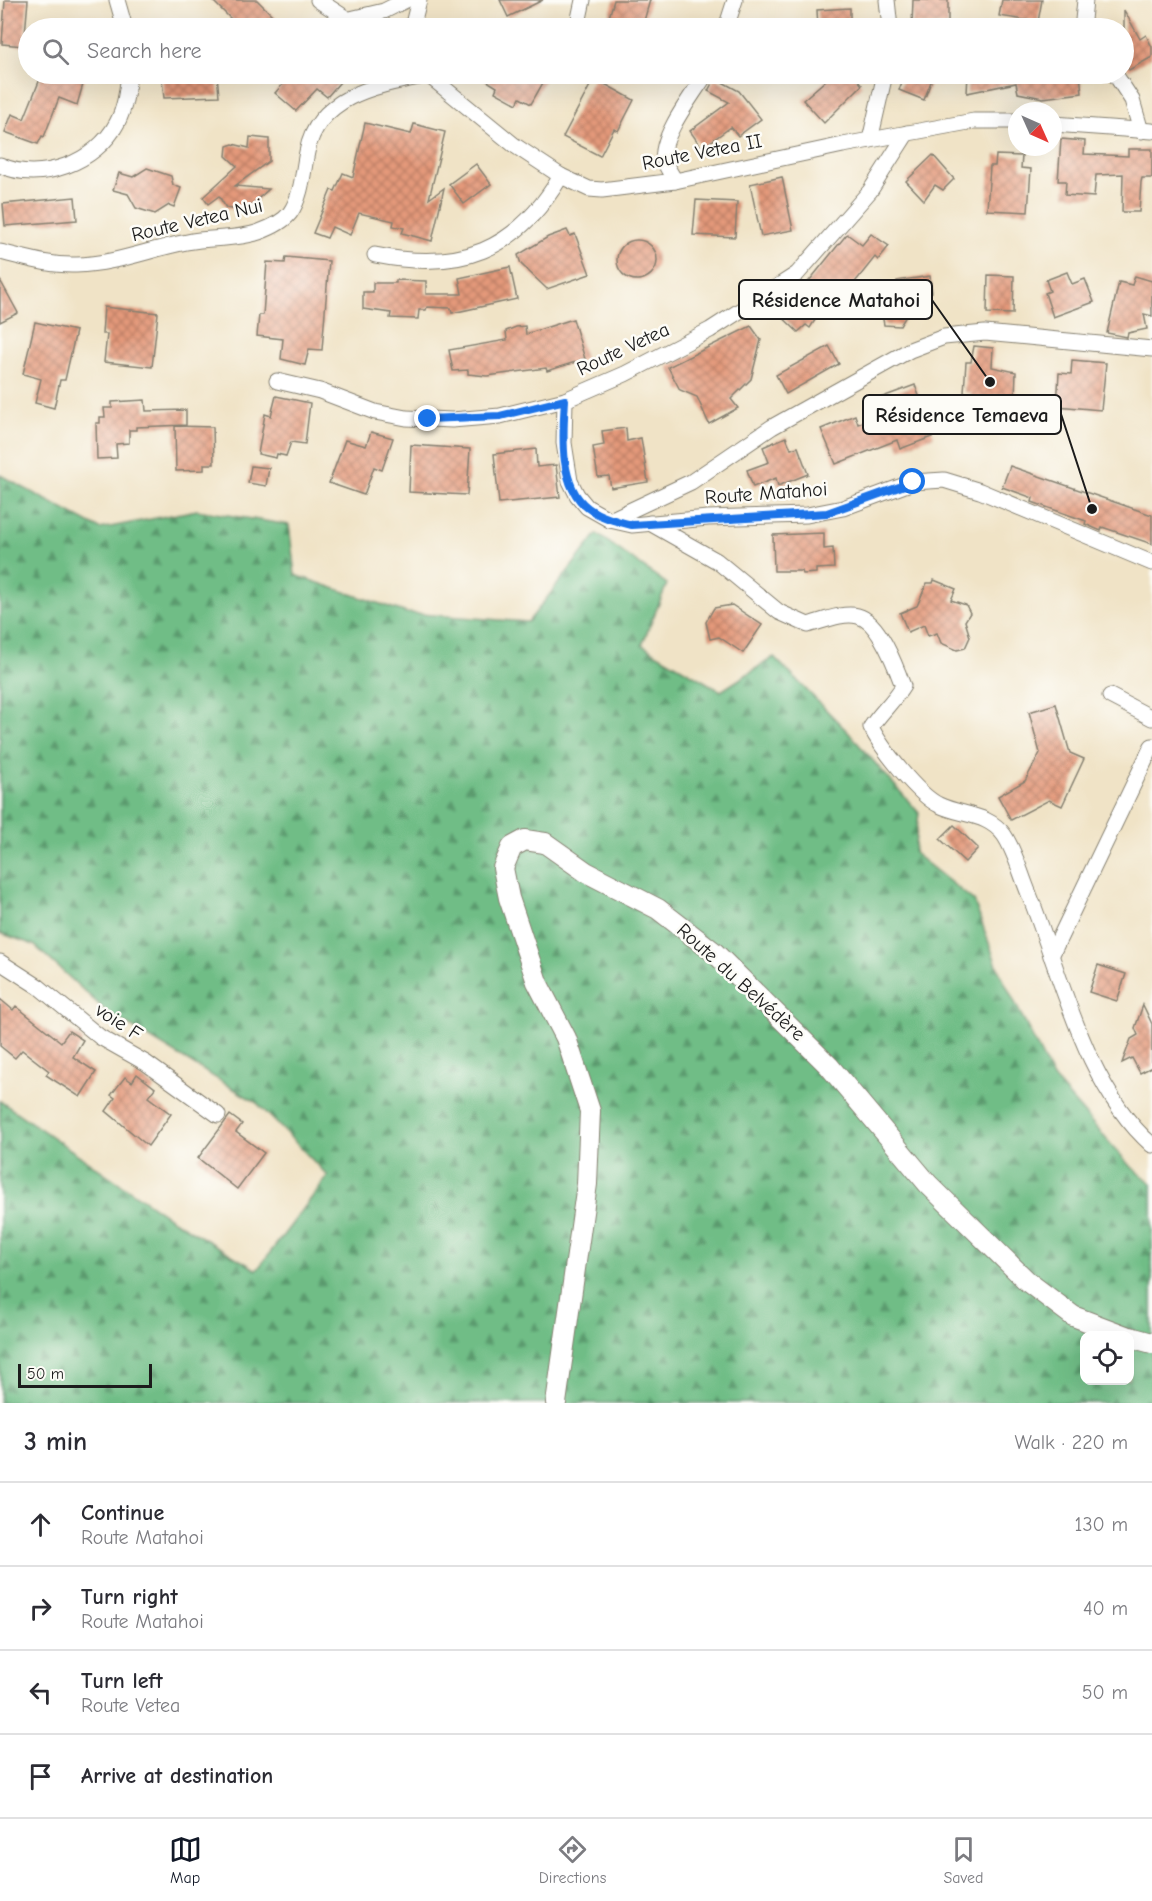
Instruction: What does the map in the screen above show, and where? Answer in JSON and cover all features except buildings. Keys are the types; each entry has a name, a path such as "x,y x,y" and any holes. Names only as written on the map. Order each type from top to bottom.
{"street":[{"path":"117,0 122,18"},
{"path":"318,0 343,18"},
{"path":"354,18 384,11 406,0"},
{"path":"414,18 419,0"},
{"path":"579,18 583,0"},
{"path":"729,18 735,0"},
{"path":"887,0 889,18"},
{"path":"1083,18 1085,0"},
{"path":"0,165 20,170 46,171 75,162 91,152 108,138 117,124 128,84"},
{"name":"Route Vetea Nui","path":"0,252 57,264 92,264 190,241 257,233 273,226 290,213 301,185 308,144 314,130 332,108 343,99 387,84"},
{"name":"Route Vetea II","path":"440,84 514,145 561,176 589,189 602,190 675,181 870,140 974,121 1008,121"},
{"path":"675,181 664,161 664,148 669,135 700,84"},
{"path":"870,140 881,84"},
{"path":"1122,84 1147,131"},
{"path":"1062,125 1147,131"},
{"name":"Route Vetea","path":"277,381 320,391 375,412 406,418 452,420 500,416 565,400 625,374 710,330 797,274 870,191 907,133"},
{"path":"375,255 434,261 487,249 515,231 543,206 561,176"},
{"path":"610,520 691,482 772,427 910,350 944,337 985,333 1152,349"},
{"name":"Route Matahoi","path":"565,400 564,443 570,481 587,507 610,520 632,525 827,513 913,482 944,480 980,491 1152,563"},
{"path":"650,523 717,561 779,612 808,626 836,617 859,616 875,627 896,666 903,686 893,702 880,713 871,727 879,745 938,805 992,822 1005,836 1082,1040 1126,1115 1152,1145"},
{"path":"1110,696 1152,718"},
{"path":"1052,956 1152,746"},
{"name":"Route du Belvédère","path":"556,1403 587,1184 590,1111 566,1038 537,982 509,898 503,868 512,847 525,840 545,843 586,872 658,909 715,953 830,1066 928,1184 1028,1282 1073,1316 1114,1331"},
{"name":"voie F","path":"0,962 39,987 99,1037 146,1063 218,1115"},
{"name":"Route du Belvédère","path":"1134,1338 1152,1343"}],"green space":[{"path":"0,475 100,529 197,510 289,525 295,575 407,613 528,622 597,534 667,584 642,645 721,691 774,657 848,732 919,813 914,853 974,901 999,971 1053,1078 1129,1165 1152,1183 1152,1403 0,1403 0,1101 173,1220 257,1270 328,1176 257,1103 107,1012 34,945 0,933"}],"place":[{"name":"Résidence Matahoi","path":"990,382"},
{"name":"Résidence Temaeva","path":"1092,509"}],"route":[{"path":"428,419 452,420 500,416 565,400 563,423 566,462 570,481 577,495 587,507 610,520 632,525 708,518 827,513 913,482"}]}
